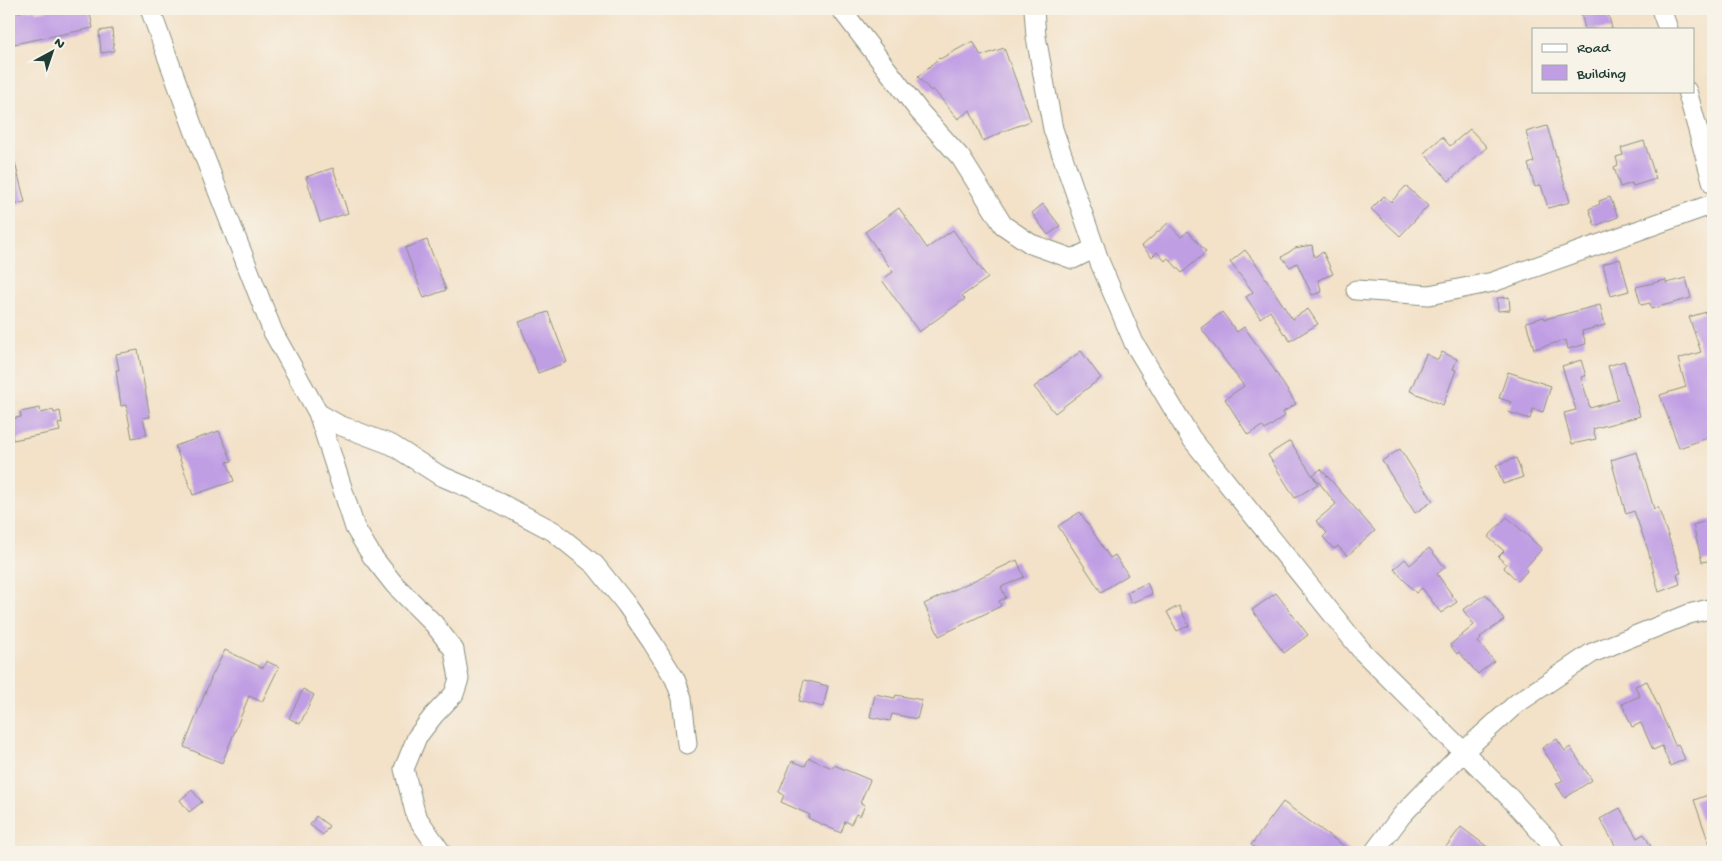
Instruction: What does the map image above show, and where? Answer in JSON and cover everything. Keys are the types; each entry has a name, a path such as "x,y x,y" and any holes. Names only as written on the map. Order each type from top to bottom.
{"street":[{"path":"150,9 194,130 273,332 318,413 355,528 383,570 434,624 454,650 459,679 454,694 417,737 404,769 416,816 441,852"},
{"path":"841,9 919,112 961,158 1004,225 1031,244 1073,259 1095,248"},
{"path":"1034,9 1036,37 1054,129 1095,248 1134,343 1191,438 1362,651 1508,796 1547,839 1556,852"},
{"path":"1661,9 1668,28"},
{"path":"1687,92 1713,184"},
{"path":"1356,290 1429,295 1493,282 1713,204"},
{"path":"318,413 339,425 392,445 439,475 483,494 553,530 595,565 626,604 675,679 682,698 687,744"},
{"path":"1374,852 1402,815 1463,752 1516,704 1592,653 1689,614 1713,608"}],"building":[{"path":"35,9 36,12 54,9 89,9 93,28 9,45 9,14"},
{"path":"1580,9 1607,9 1612,28 1585,28"},
{"path":"112,29 114,51 101,53 99,31"},
{"path":"973,41 981,56 1004,48 1031,121 983,141 970,110 958,119 933,89 931,91 918,77 939,58"},
{"path":"1547,126 1570,202 1548,208 1541,185 1535,187 1528,164 1534,162 1526,132"},
{"path":"1470,129 1487,147 1449,181 1424,153 1442,137 1450,146"},
{"path":"1644,141 1656,179 1633,186 1632,183 1620,187 1614,167 1618,165 1616,157 1623,155 1621,148"},
{"path":"9,155 13,155 25,202 9,206"},
{"path":"333,168 348,213 320,222 306,177"},
{"path":"1406,186 1428,206 1400,236 1371,209 1384,196 1391,202"},
{"path":"1610,197 1618,217 1595,226 1589,209 1600,204 1599,201"},
{"path":"1043,204 1060,226 1048,235 1032,213"},
{"path":"899,208 927,248 953,230 988,278 962,296 965,299 919,332 882,280 893,272 865,232"},
{"path":"1168,223 1181,237 1188,231 1206,252 1182,273 1168,258 1165,261 1157,252 1152,257 1142,246"},
{"path":"427,240 446,290 424,298 405,248"},
{"path":"1312,245 1314,257 1323,252 1333,274 1318,280 1322,292 1312,295 1297,263 1290,267 1282,257 1295,248"},
{"path":"1245,250 1292,319 1308,309 1318,324 1290,341 1270,311 1260,318 1246,297 1253,292 1230,262"},
{"path":"1620,259 1629,291 1611,296 1603,264"},
{"path":"1686,278 1691,298 1651,309 1650,303 1641,305 1636,287 1666,280 1666,283"},
{"path":"1509,297 1510,310 1498,311 1497,298"},
{"path":"1600,305 1605,325 1582,331 1586,344 1568,349 1566,340 1534,349 1526,322"},
{"path":"1713,310 1713,436 1679,448 1660,395 1686,387 1678,359 1701,352 1689,317"},
{"path":"548,312 567,362 538,373 519,322"},
{"path":"1222,312 1237,332 1244,327 1296,404 1283,412 1285,416 1265,430 1262,426 1248,435 1225,399 1244,386 1201,328"},
{"path":"138,350 150,417 143,418 147,435 132,438 126,405 121,406 116,370 119,370 116,354"},
{"path":"1081,351 1101,378 1055,413 1034,387"},
{"path":"1442,352 1457,359 1453,369 1456,370 1443,405 1410,391 1426,354 1438,360"},
{"path":"1581,360 1586,376 1581,377 1590,408 1618,400 1608,366 1624,361 1640,416 1593,429 1596,439 1572,444 1564,413 1576,410 1562,366"},
{"path":"1508,372 1551,386 1543,412 1533,409 1530,419 1508,412 1511,402 1499,398"},
{"path":"40,408 41,413 53,410 54,413 60,411 62,423 58,424 60,431 13,440 12,433 9,434 9,419 21,417 20,412"},
{"path":"219,431 232,461 227,462 234,481 193,495 175,446"},
{"path":"1290,441 1318,484 1295,498 1268,455"},
{"path":"1400,449 1433,501 1415,513 1382,461"},
{"path":"1637,452 1654,509 1658,507 1681,573 1677,574 1680,584 1659,592 1648,550 1634,511 1626,514 1611,460"},
{"path":"1516,458 1523,477 1503,484 1496,465"},
{"path":"1321,469 1375,531 1347,556 1338,546 1334,549 1323,537 1327,533 1316,521 1336,504 1313,475"},
{"path":"1080,512 1110,558 1115,555 1128,575 1101,592 1058,526"},
{"path":"1507,517 1542,549 1525,568 1527,571 1518,581 1504,568 1506,564 1498,557 1504,551 1488,537"},
{"path":"1713,519 1713,560 1702,562 1693,525"},
{"path":"1429,548 1445,567 1437,574 1457,602 1441,613 1422,588 1416,593 1394,569 1405,559 1410,565"},
{"path":"1017,560 1024,577 1001,587 1006,598 999,601 1001,606 939,636 924,604"},
{"path":"1147,583 1152,594 1131,603 1127,592"},
{"path":"1276,593 1308,635 1284,653 1252,610"},
{"path":"1486,594 1504,620 1480,637 1481,639 1478,642 1494,661 1478,674 1459,652 1457,654 1450,645 1474,625 1463,610"},
{"path":"1179,606 1189,626 1177,631 1167,612"},
{"path":"225,650 263,668 266,661 279,667 262,702 249,696 222,763 184,747 211,678"},
{"path":"804,680 828,686 823,707 799,701"},
{"path":"1647,681 1675,745 1678,744 1685,759 1670,766 1662,746 1653,750 1641,723 1632,727 1622,704 1640,696 1635,686"},
{"path":"303,689 314,695 300,724 289,718"},
{"path":"875,694 895,698 896,695 922,700 917,719 892,714 890,721 870,717"},
{"path":"1557,739 1565,751 1570,747 1592,780 1565,798 1556,784 1563,780 1542,748"},
{"path":"809,758 832,768 834,765 870,780 860,803 865,805 860,816 856,814 851,824 845,821 841,833 808,818 810,815 781,802 784,795 779,792 792,761 805,766"},
{"path":"192,790 202,802 189,812 180,800"},
{"path":"1708,795 1713,811 1713,848 1711,849 1694,800"},
{"path":"1283,802 1352,852 1261,852 1251,845"},
{"path":"1620,808 1637,838 1644,834 1654,852 1619,852 1600,819"},
{"path":"316,816 329,826 323,835 310,825"},
{"path":"1461,827 1494,852 1442,852"}]}
